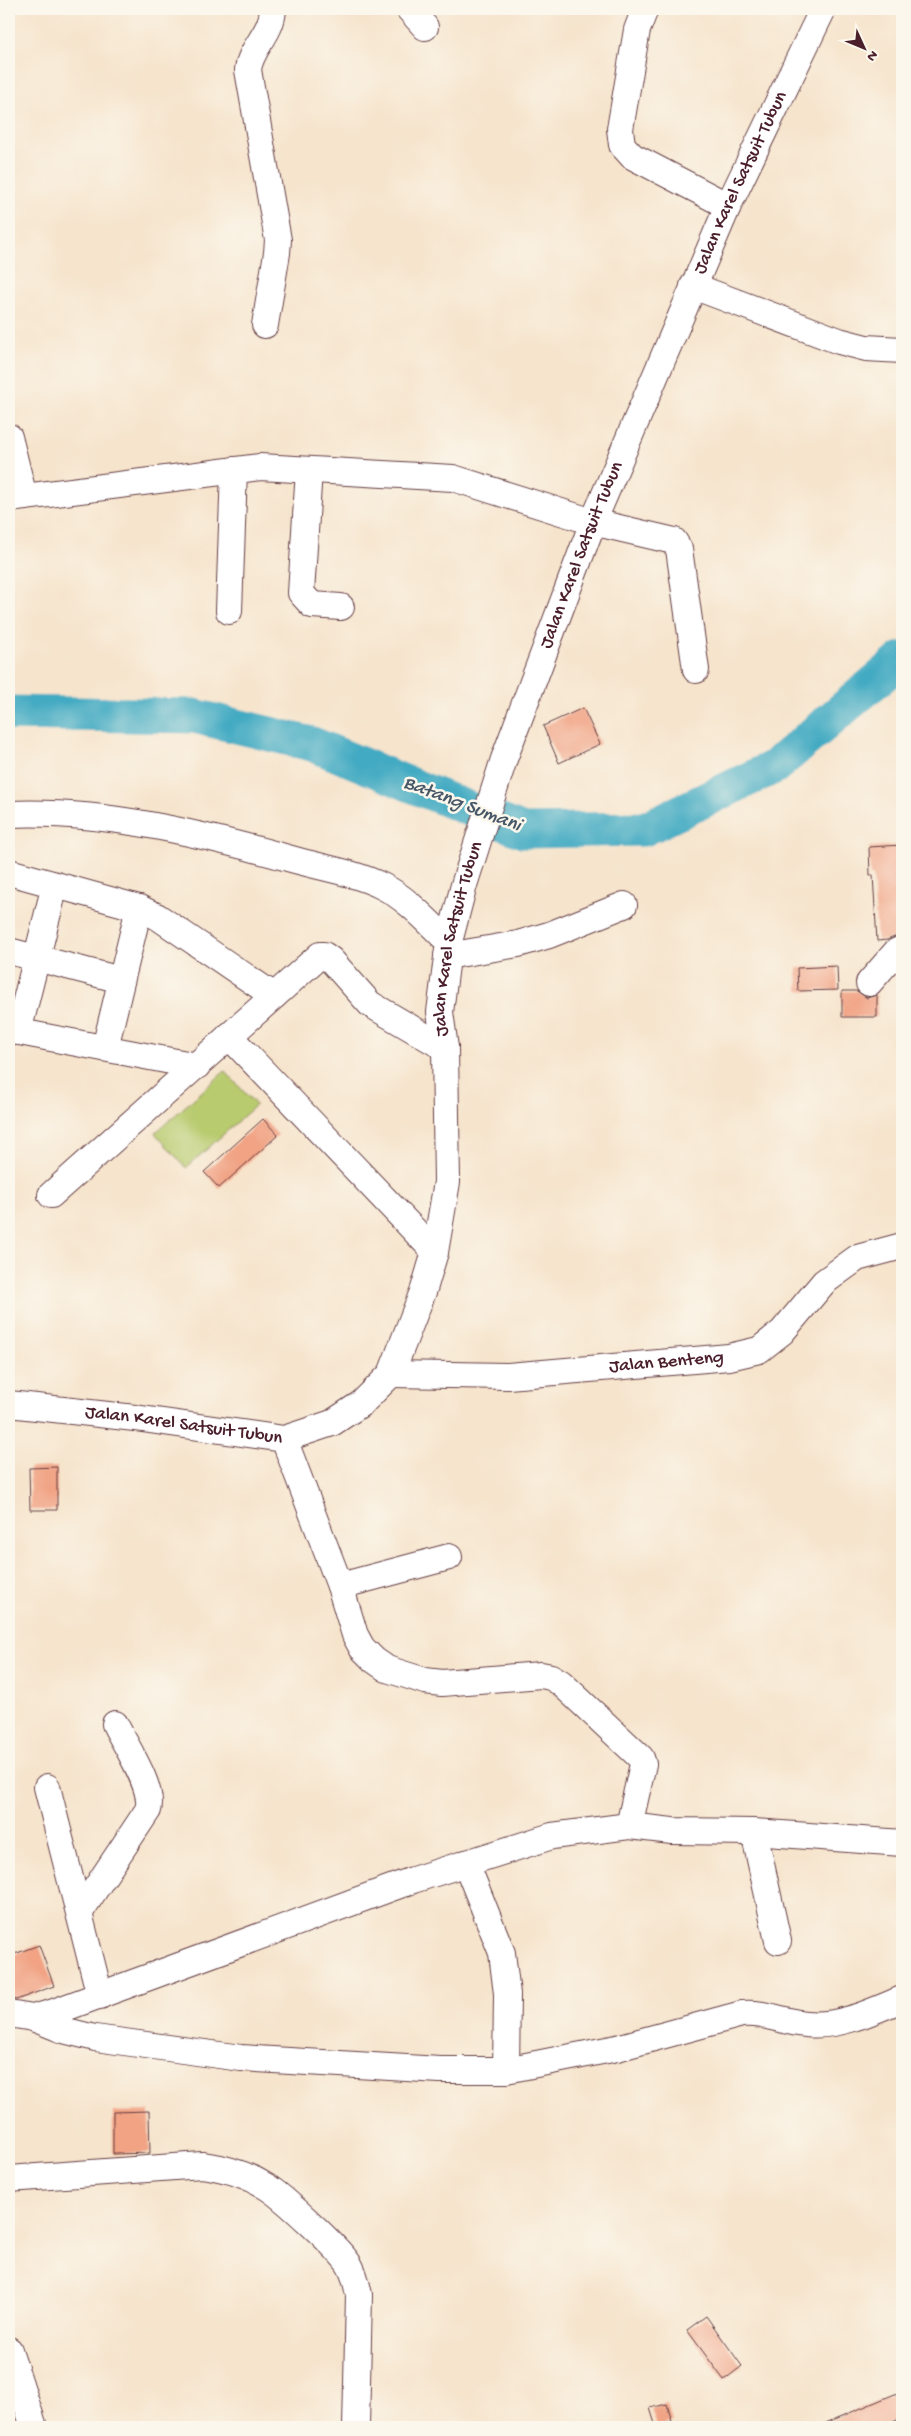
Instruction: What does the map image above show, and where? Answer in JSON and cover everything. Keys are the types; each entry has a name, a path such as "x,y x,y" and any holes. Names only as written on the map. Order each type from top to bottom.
{"street":[{"path":"265,324 278,253 278,240 248,70 251,60 271,25 273,9"},
{"path":"645,9 637,30 620,129 622,145 632,156 728,206"},
{"name":"Jalan Karel Satsuit Tubun","path":"9,1404 135,1418 284,1440 332,1423 362,1403 391,1374 424,1290 435,1252 447,1182 445,1048 440,1012 448,949 464,885 504,759 593,522 728,206 823,9"},
{"path":"693,286 839,341 866,348 902,350"},
{"path":"9,437 16,498 260,468 460,479 593,522 668,538 678,544 696,670"},
{"path":"228,611 234,470"},
{"path":"309,470 301,593 312,605 341,607"},
{"path":"9,814 45,812 112,819 164,828 252,848 352,876 383,886 417,912 448,949 518,944 549,935 624,905"},
{"path":"9,872 138,908 168,921 274,996"},
{"path":"54,885 37,958 13,1031 196,1066"},
{"path":"105,1048 138,908"},
{"path":"869,983 896,952 902,948"},
{"path":"9,951 121,980"},
{"path":"52,1195 316,958 324,955 370,1004 445,1048"},
{"path":"229,1036 435,1252"},
{"name":"Jalan Benteng","path":"391,1374 508,1376 729,1357 759,1350 782,1332 824,1282 850,1262 857,1258 902,1246"},
{"path":"284,1440 340,1586 355,1635 362,1648 388,1669 405,1676 434,1682 540,1675 560,1684 641,1758 644,1764 628,1826"},
{"path":"340,1586 449,1557"},
{"path":"80,1912 148,1810 150,1803 148,1790 115,1724"},
{"path":"46,1787 80,1912 100,1996"},
{"path":"21,2016 100,1996 413,1880 552,1836 628,1826 672,1831 754,1832 902,1843"},
{"path":"754,1832 778,1941"},
{"path":"466,1863 502,1953 507,1994 506,2070"},
{"path":"21,2016 95,2038 241,2058 440,2070 506,2070 617,2048 742,2014 758,2012 793,2022 826,2025 856,2017 902,1999"},
{"path":"9,2179 202,2165 220,2167 244,2175 268,2187 339,2252 350,2265 356,2280 359,2295 356,2427"},
{"path":"9,2350 34,2427"}],"green space":[{"path":"225,1071 256,1105 186,1168 155,1133"}],"building":[{"path":"583,708 600,744 559,763 543,726"},
{"path":"902,845 902,934 887,940 877,941 873,875 870,875 869,847"},
{"path":"837,966 838,990 798,991 797,968"},
{"path":"842,991 857,991 867,998 877,995 877,1017 842,1017"},
{"path":"263,1119 278,1135 219,1188 204,1172"},
{"path":"57,1467 57,1510 30,1510 29,1468"},
{"path":"39,1945 54,1986 16,2000 12,1999 9,1991 9,1956"},
{"path":"149,2111 150,2153 113,2154 113,2112"},
{"path":"706,2316 742,2366 724,2380 687,2330"},
{"path":"902,2391 902,2418 881,2427 816,2427"},
{"path":"667,2404 672,2422 656,2427 650,2408"}],"waterway":[{"name":"Batang Sumani","path":"9,713 194,716 312,744 523,831 644,829 774,767 902,659"}]}
